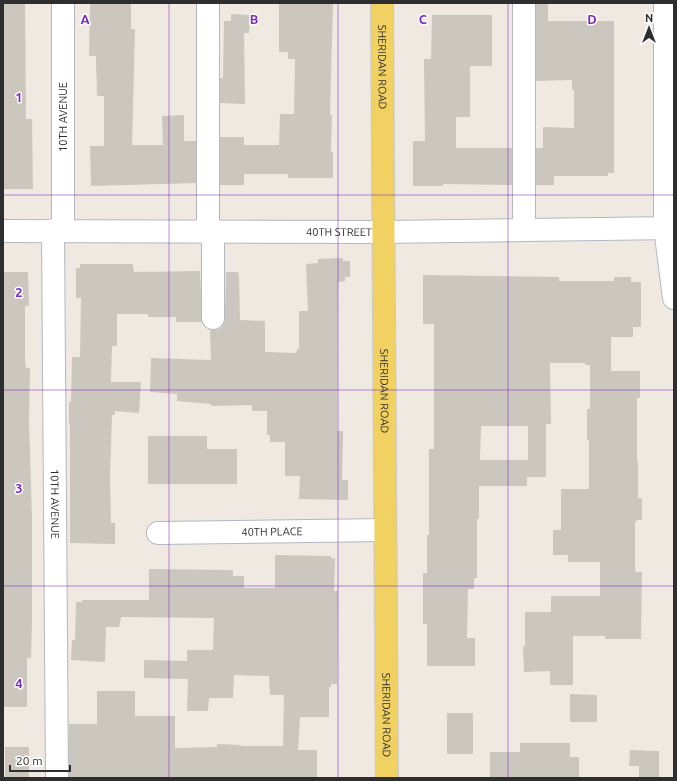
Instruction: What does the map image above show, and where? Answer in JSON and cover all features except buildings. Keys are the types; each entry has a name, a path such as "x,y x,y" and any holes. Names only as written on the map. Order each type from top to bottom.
{"main road":[{"name":"SHERIDAN ROAD","path":"382,3 387,778"}],"street":[{"name":"10TH AVENUE","path":"56,778 58,230 63,3"},
{"path":"208,3 210,231 213,318"},
{"path":"524,3 524,230"},
{"path":"665,3 670,228 674,298"},
{"name":"40TH STREET","path":"3,231 384,232 670,228"},
{"name":"40TH PLACE","path":"158,533 385,530"}]}
